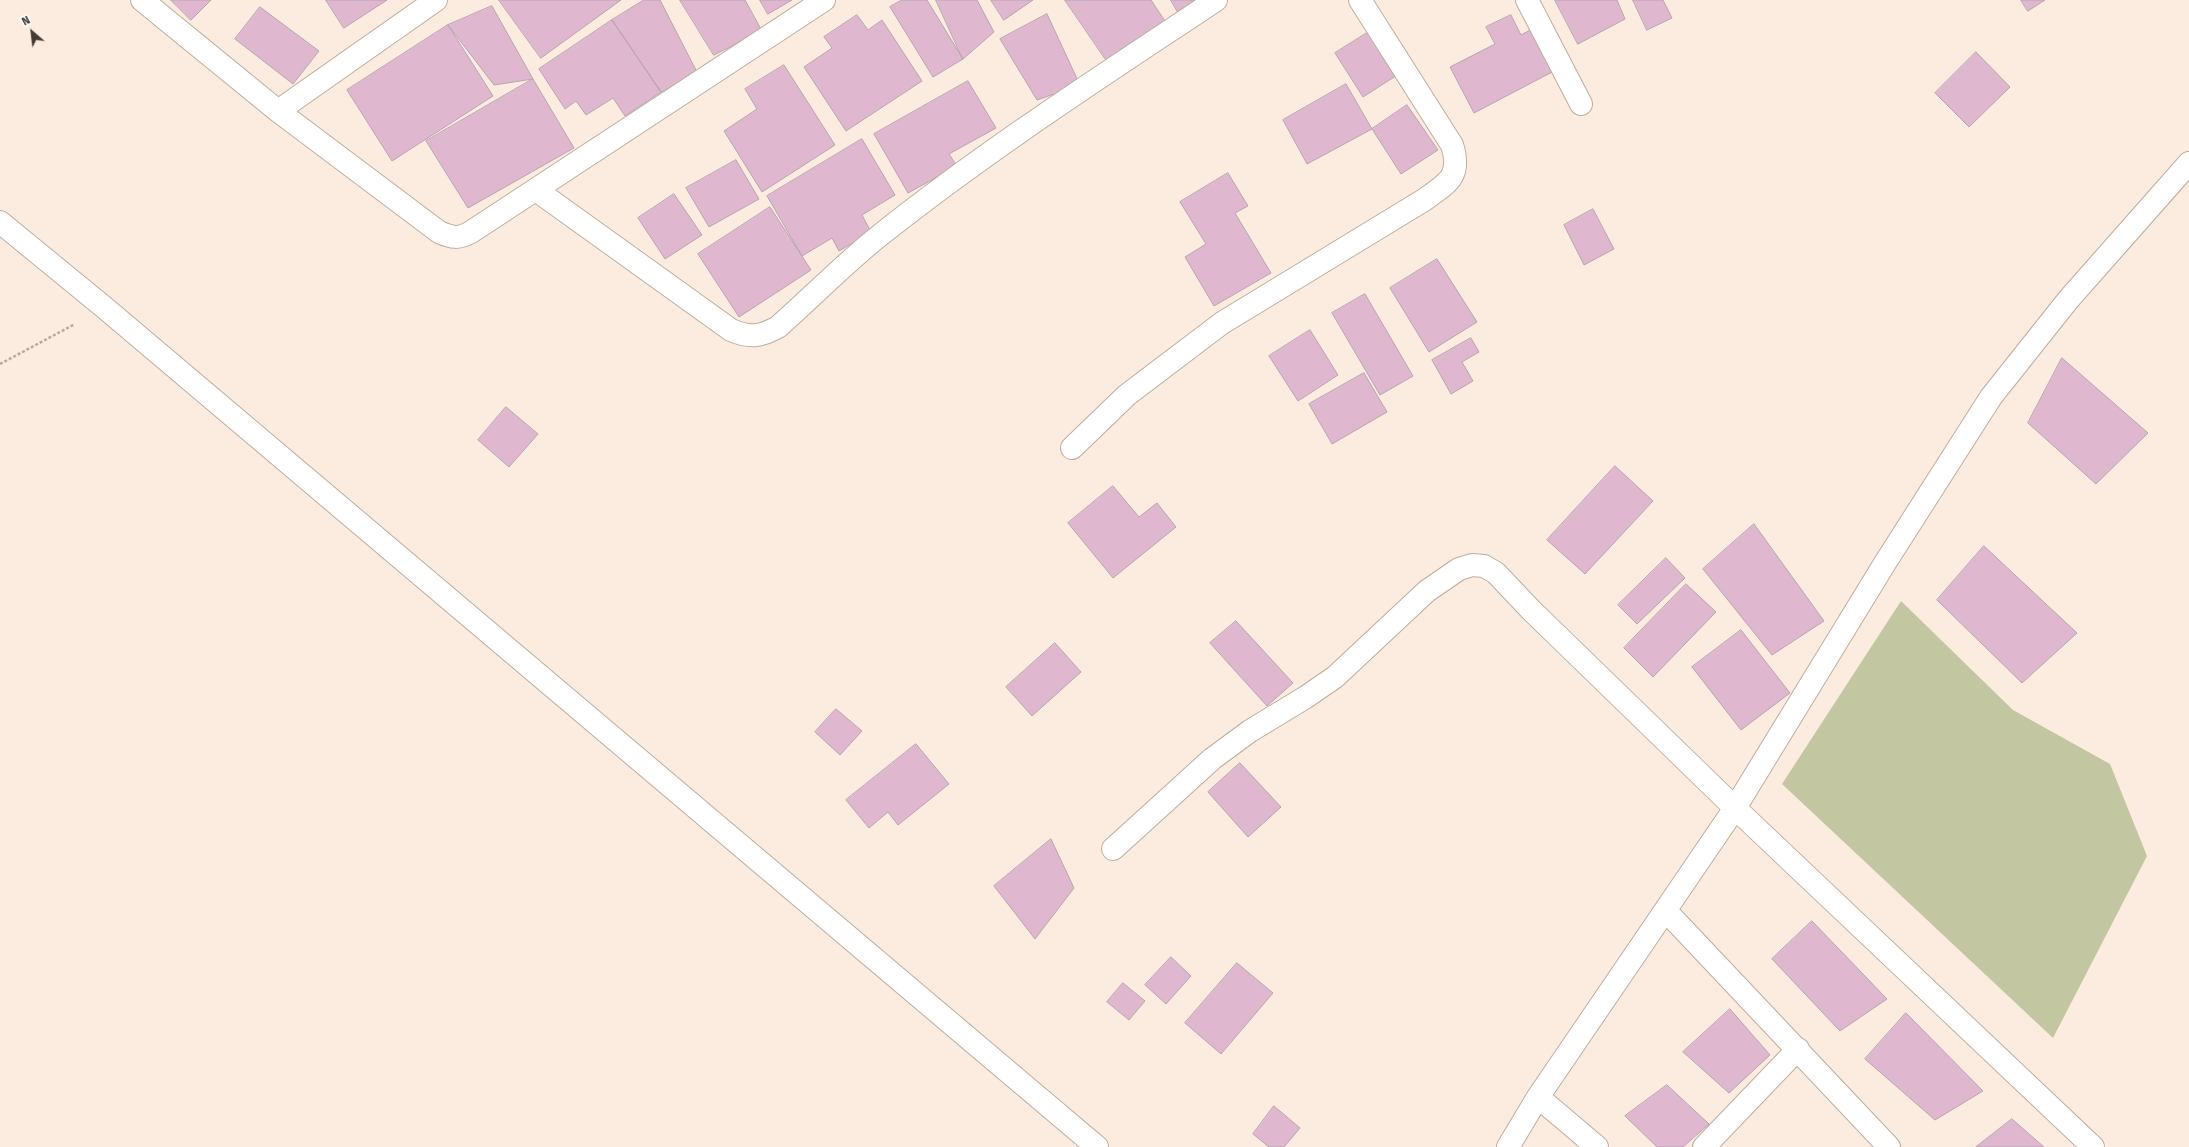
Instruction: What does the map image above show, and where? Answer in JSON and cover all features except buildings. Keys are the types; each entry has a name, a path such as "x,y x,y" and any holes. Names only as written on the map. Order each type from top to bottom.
{"street":[{"path":"142,0 278,111 439,232 447,236 462,237 536,190 824,0"},
{"path":"536,190 731,330 750,337 760,337 778,327 878,237 975,163 1034,120 1216,0"},
{"path":"1072,448 1127,395 1216,328 1294,278 1424,200 1448,182 1455,172 1457,160 1452,145 1360,0"},
{"path":"1527,0 1581,104"},
{"path":"278,111 428,2"},
{"path":"1508,1147 1538,1097 1735,808 1885,563 1991,397 2068,300 2189,163"},
{"path":"0,222 105,308 1097,1147"},
{"path":"1112,849 1212,759 1250,731 1306,698 1335,677 1427,591 1459,569 1472,565 1484,566 1496,573 1531,610 1735,808 2093,1147"},
{"path":"1666,911 1889,1147"},
{"path":"1704,1147 1798,1049"},
{"path":"1538,1097 1597,1147"}],"path":[{"path":"0,364 105,308"}],"green space":[{"path":"1901,601 2013,710 2110,764 2147,856 2053,1038 1782,784"}]}
